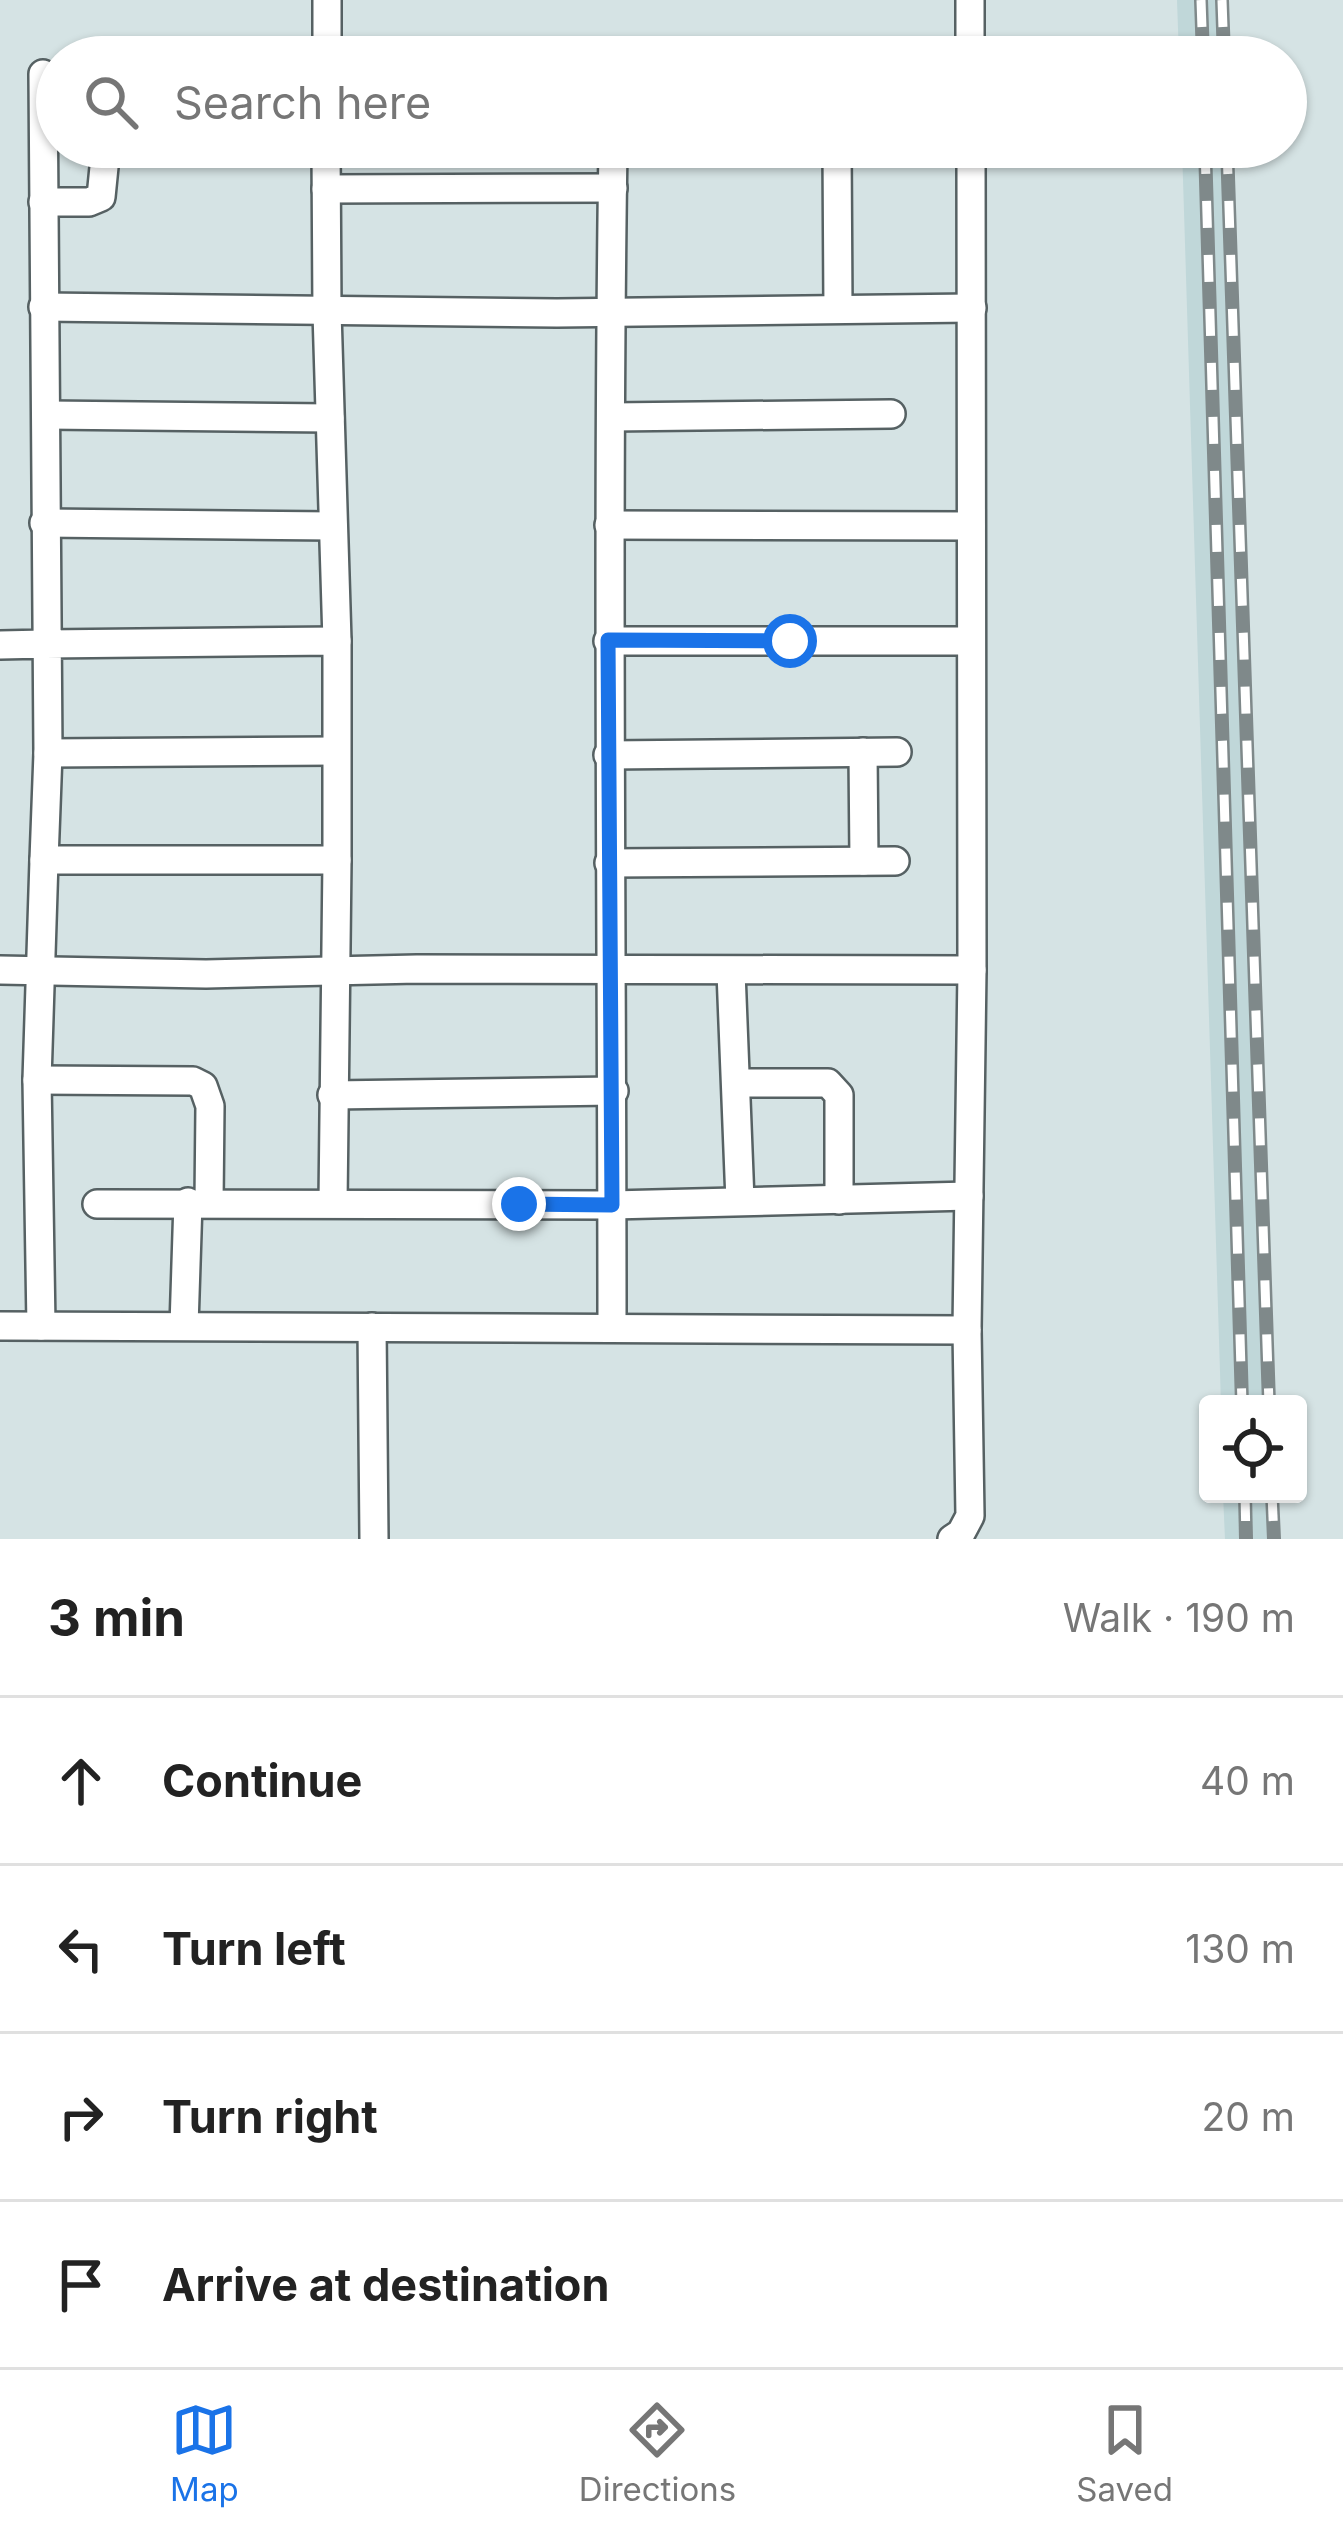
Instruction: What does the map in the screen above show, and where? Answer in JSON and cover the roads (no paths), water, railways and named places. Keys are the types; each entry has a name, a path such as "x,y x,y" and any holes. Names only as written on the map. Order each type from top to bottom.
{"street":[{"path":"327,0 327,36"},
{"path":"970,0 970,36"},
{"path":"41,1327 37,1080 48,753 43,168"},
{"path":"43,202 96,201 104,189 105,168"},
{"path":"326,168 338,640 333,1203"},
{"path":"612,1326 608,640 613,168"},
{"path":"837,168 838,309"},
{"path":"952,1539 970,1516 971,168"},
{"path":"326,189 613,188"},
{"path":"44,308 327,313 972,308"},
{"path":"611,417 892,414"},
{"path":"47,415 330,418"},
{"path":"44,524 333,526"},
{"path":"609,524 971,526"},
{"path":"0,645 338,640"},
{"path":"608,640 971,641"},
{"path":"48,753 336,751"},
{"path":"863,752 865,861"},
{"path":"608,755 897,752"},
{"path":"44,860 337,860"},
{"path":"609,863 895,861"},
{"path":"0,970 972,970"},
{"path":"731,972 740,1201"},
{"path":"37,1080 193,1082 203,1086 210,1106 184,1327"},
{"path":"736,1083 828,1083 836,1088 839,1200"},
{"path":"332,1095 614,1091"},
{"path":"97,1204 612,1205 969,1196"},
{"path":"0,1326 967,1330"},
{"path":"372,1327 374,1539"}],"railway":[{"path":"1201,0 1202,36"},
{"path":"1222,0 1223,36"},
{"path":"1206,168 1242,1395"},
{"path":"1228,168 1269,1395"},
{"path":"1245,1503 1246,1539"},
{"path":"1272,1503 1274,1539"}]}
